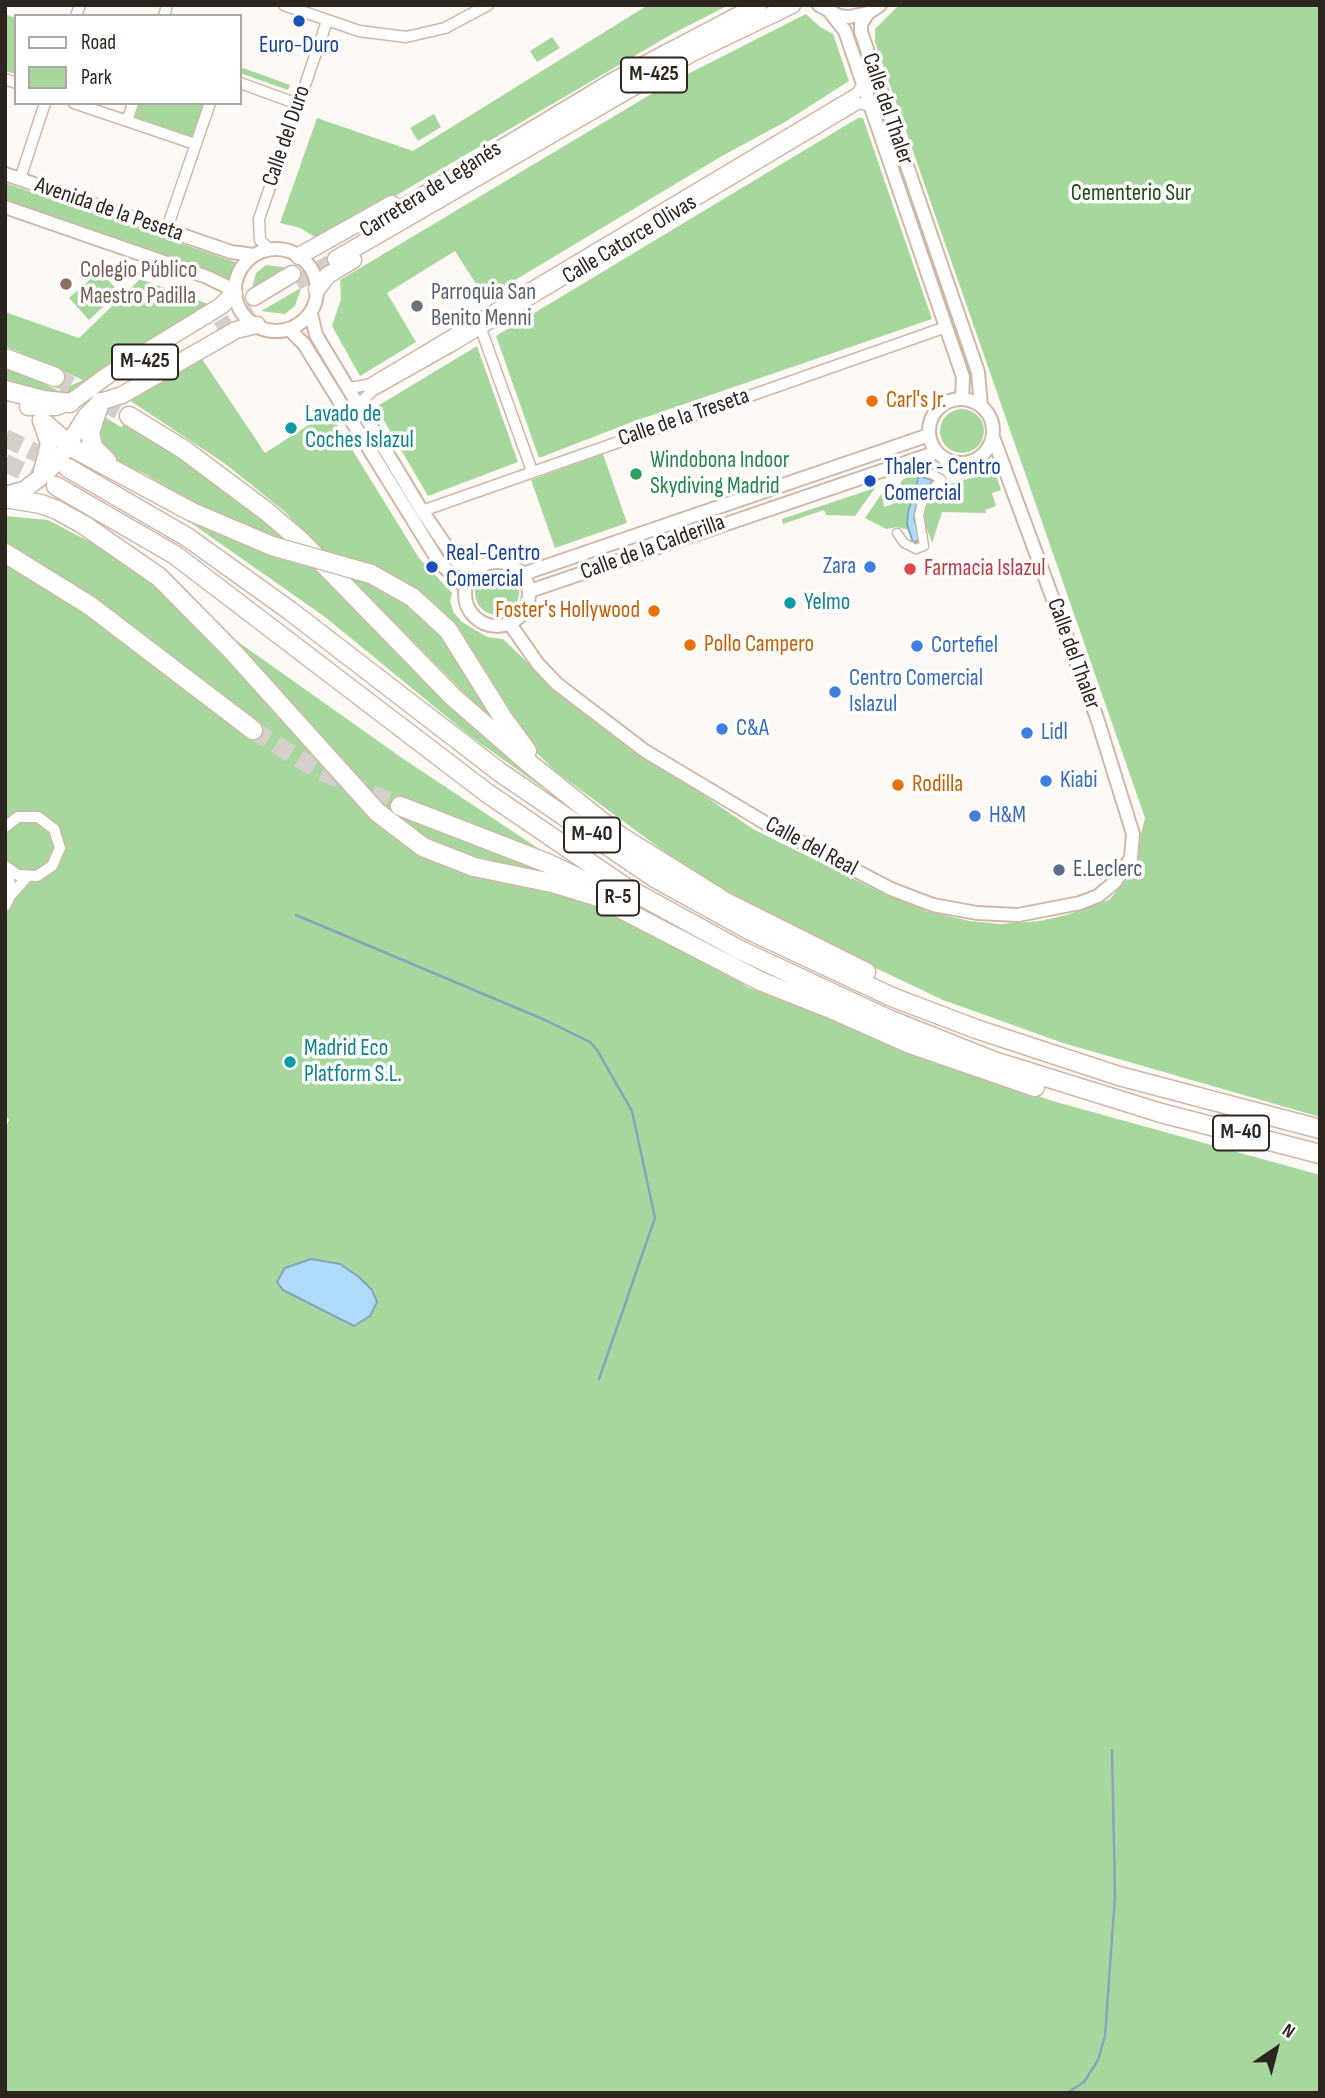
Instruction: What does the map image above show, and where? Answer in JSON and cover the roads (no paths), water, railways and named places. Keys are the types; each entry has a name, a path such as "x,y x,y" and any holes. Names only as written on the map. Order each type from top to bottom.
{"highway":[{"path":"5,358 55,377"},
{"path":"5,390 43,400 72,402"},
{"path":"100,402 90,433 93,447 132,480"},
{"name":"R-5","path":"129,416 183,449 266,510 300,540 453,697 571,798 648,853"},
{"name":"M-425","path":"42,421 67,443"},
{"path":"67,443 192,512 272,546 371,574 412,597 448,630 503,719 530,754 566,788 648,853"},
{"name":"M-40","path":"68,468 187,537 289,610 501,773 655,878 751,931 892,997 1094,1068 1320,1129"},
{"name":"M-40","path":"56,486 175,555 487,793 625,887 740,950 886,1018 994,1061 1161,1113 1320,1154"},
{"name":"M-40","path":"5,497 57,510 84,525 159,577 234,653 377,812 423,847 474,867 552,883 598,897 760,981 910,1044 1052,1093 1096,1105 1161,1113"},
{"name":"M-40","path":"5,505 27,502"},
{"path":"5,553 89,605 253,730"},
{"name":"R-5","path":"400,806 457,826 588,881 828,1008"},
{"name":"M-40","path":"648,853 724,901 881,979 1017,1034 1122,1068 1177,1090"}],"main road":[{"name":"M-425","path":"529,129 758,5"},
{"name":"M-425","path":"520,152 692,53 792,5"},
{"name":"Carretera de Leganés","path":"520,152 334,255 529,129"},
{"path":"299,256 490,146 529,129"},
{"path":"317,289 334,271 495,174 520,152"},
{"path":"257,301 294,279"},
{"path":"72,402 108,375 221,306 234,292"},
{"name":"M-425","path":"5,399 28,407 48,408 72,402 216,325 100,402 67,443 57,462 24,490 5,497"},
{"path":"100,402 122,395 236,330 257,325"},
{"name":"M-425","path":"28,407 42,421"},
{"path":"37,480 49,455 49,444 42,421"}],"street":[{"path":"284,5 379,36 406,37 445,28 488,5"},
{"path":"825,9 849,18 868,13 880,5"},
{"name":"Calle del Thaler","path":"825,9 845,31 965,381 962,399"},
{"name":"Calle del Thaler","path":"868,13 861,24 861,32 978,372 981,406"},
{"name":"Calle del Duro","path":"269,249 260,240 259,219 327,21"},
{"path":"242,84 298,104"},
{"name":"Calle Catorce Olivas","path":"349,388 359,389 380,378 857,93 863,84"},
{"name":"Calle Catorce Olivas","path":"362,410 365,398 372,391 481,330 859,103 870,106"},
{"path":"20,179 44,105"},
{"path":"80,105 195,144"},
{"path":"127,121 132,105"},
{"path":"166,230 209,105"},
{"name":"Avenida de la Peseta","path":"5,174 231,253 254,256"},
{"name":"Avenida de la Peseta","path":"5,207 234,292"},
{"path":"311,314 290,330 272,330 257,325 242,310 234,292 242,267 254,256 269,249 285,249 299,256 312,270 317,289 311,314 316,335 422,511 457,562 474,571"},
{"name":"Calle de la Treseta","path":"422,511 946,327"},
{"path":"290,330 304,344 445,571 465,587"},
{"path":"481,330 532,471"},
{"path":"962,399 981,406 991,420 993,437 982,455 962,463 948,460 937,452 929,435 931,420 939,407 962,399"},
{"name":"Calle de la Calderilla","path":"523,574 929,435"},
{"name":"Calle del Thaler","path":"993,437 1097,718 1133,834"},
{"name":"Calle de la Calderilla","path":"530,591 937,452"},
{"path":"897,533 904,543 916,549 924,546 919,515 922,503 941,479 924,470"},
{"path":"499,561 512,565 523,574 530,591 528,605 521,616 510,624 496,626 477,619 465,601 465,587 474,571 485,563 499,561"},
{"name":"Calle del Real","path":"510,624 538,664 557,684 645,751 822,855 891,889 933,905 977,913 1018,915 1080,903 1098,896 1115,882 1131,858 1133,834"},
{"path":"5,827 18,817 38,817 47,821 59,838 60,848 52,866 45,872 27,877 7,901"},
{"path":"7,901 7,868 27,877"}],"water":[{"path":"919,476 933,480 916,506 914,518 920,540 913,543 907,524 908,512"},
{"path":"311,1259 340,1264 359,1277 372,1290 377,1302 370,1316 354,1326 283,1290 277,1282 285,1268"}],"waterway":[{"path":"296,915 545,1020 590,1042 597,1050 632,1111 655,1218 599,1379"},
{"path":"1067,2093 1084,2082 1098,2060 1105,2036 1115,1896 1112,1750"}],"tunnel":[{"path":"296,283 336,259"},
{"path":"218,330 259,305"},
{"path":"55,377 129,416"},
{"path":"5,438 58,463"},
{"path":"5,463 53,484"},
{"path":"253,730 316,769 400,806"}],"place":[{"name":"Euro-Duro","path":"299,21"},
{"name":"Colegio Público Maestro Padilla","path":"66,284"},
{"name":"Parroquia San Benito Menni","path":"417,306"},
{"name":"Carl's Jr.","path":"872,401"},
{"name":"Lavado de Coches Islazul","path":"291,428"},
{"name":"Windobona Indoor Skydiving Madrid","path":"636,474"},
{"name":"Thaler - Centro Comercial","path":"870,481"},
{"name":"Real-Centro Comercial","path":"432,567"},
{"name":"Zara","path":"870,567"},
{"name":"Farmacia Islazul","path":"910,569"},
{"name":"Yelmo","path":"790,603"},
{"name":"Foster's Hollywood","path":"654,611"},
{"name":"Pollo Campero","path":"690,645"},
{"name":"Cortefiel","path":"917,646"},
{"name":"Centro Comercial Islazul","path":"835,692"},
{"name":"C&A","path":"722,729"},
{"name":"Lidl","path":"1027,733"},
{"name":"Kiabi","path":"1046,781"},
{"name":"Rodilla","path":"898,785"},
{"name":"H&M","path":"975,816"},
{"name":"E.Leclerc","path":"1059,870"},
{"name":"Madrid Eco Platform S.L.","path":"290,1062"}],"park label":[{"name":"Cementerio Sur","path":"1131,194"}]}
